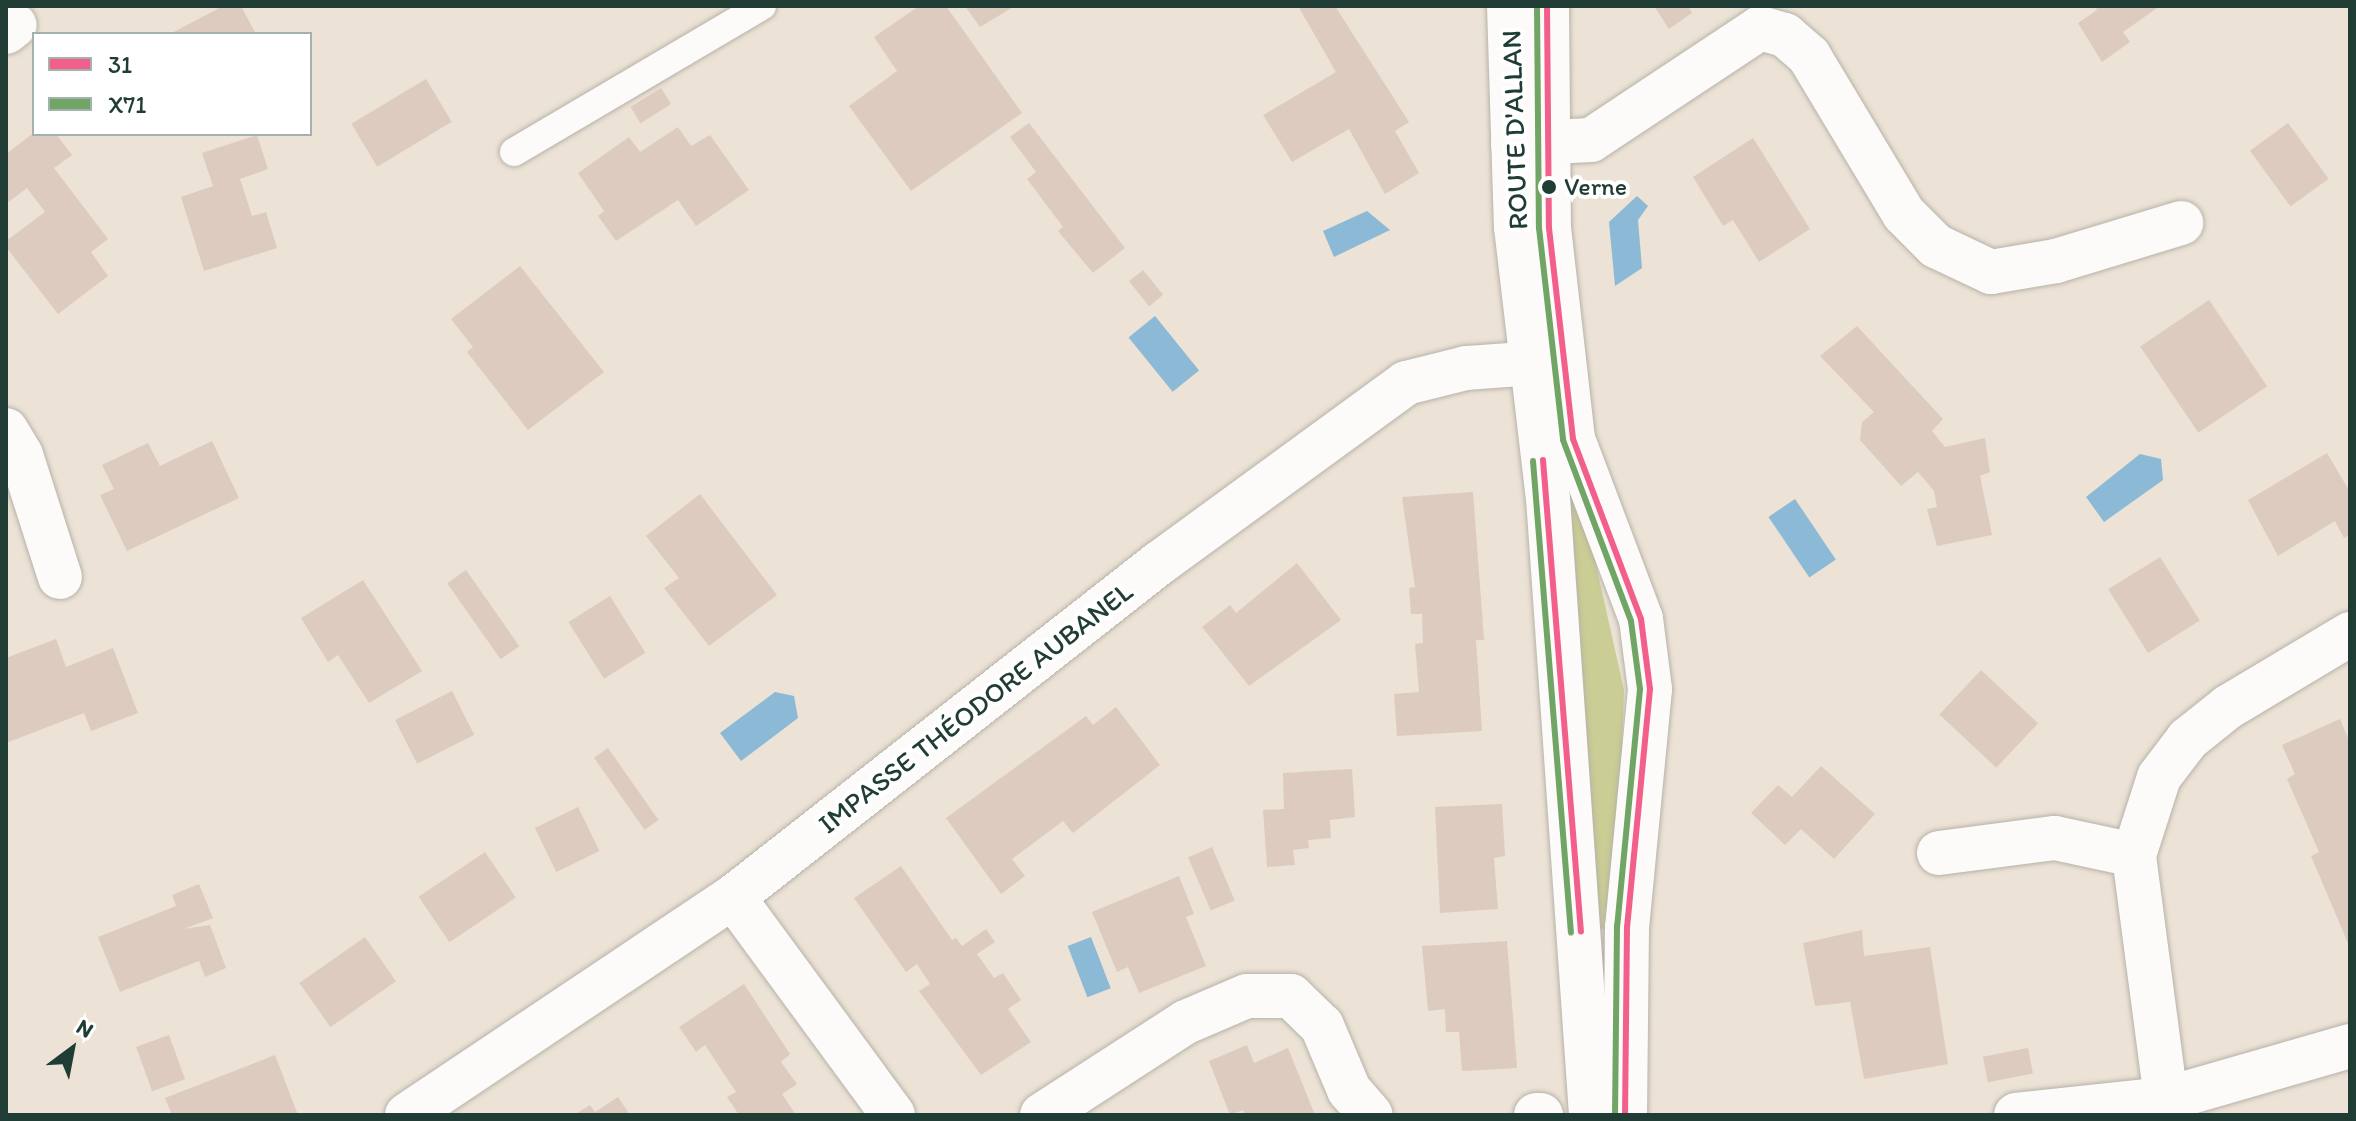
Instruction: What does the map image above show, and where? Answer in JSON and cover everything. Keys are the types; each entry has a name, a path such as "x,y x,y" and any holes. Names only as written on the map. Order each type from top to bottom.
{"street":[{"name":"ROUTE D'ALLAN","path":"1509,6 1530,143 1546,361 1548,498 1591,1115"},
{"name":"ROUTE D'ALLAN","path":"1530,143 1547,6"},
{"path":"1530,143 1591,140 1760,28 1785,35 1809,56 1904,214 1936,246 1991,272 2056,261 2181,223"},
{"name":"ROUTE D'ALLAN","path":"1546,361 1641,619 1650,689 1627,927 1625,1115"},
{"name":"IMPASSE THÉODORE AUBANEL","path":"407,1115 733,897 1158,564 1406,383 1466,368 1546,361"},
{"path":"6,430 21,455 60,577"},
{"path":"2166,1099 2134,855 2159,777 2188,739 2228,707 2350,634"},
{"path":"1939,853 2055,838 2134,855"},
{"path":"733,897 893,1115"},
{"path":"1042,1115 1186,1022 1247,996 1291,996 1322,1026 1349,1090 1371,1115"},
{"path":"2016,1115 2166,1099 2350,1046"}],"lane":[{"path":"514,152 762,6"}],"green space":[{"path":"1558,457 1594,556 1624,690 1621,779 1606,929 1590,928"}],"water":[{"path":"1637,196 1648,206 1638,220 1642,268 1615,286 1609,222"},
{"path":"1367,211 1390,230 1334,257 1323,231"},
{"path":"1155,316 1199,370 1173,392 1129,337"},
{"path":"2140,454 2161,459 2163,480 2104,522 2086,497"},
{"path":"1795,499 1836,560 1809,577 1768,517"},
{"path":"775,692 794,696 798,718 741,761 720,733"},
{"path":"1091,937 1111,988 1087,997 1068,946"}],"building":[{"path":"223,6 241,6 255,32 174,32"},
{"path":"919,6 946,6 1022,113 911,191 849,106 897,71 874,37"},
{"path":"965,6 1015,6 980,27"},
{"path":"1298,6 1335,6 1409,122 1395,131 1419,173 1385,194 1349,129 1292,162 1263,115 1336,72"},
{"path":"1654,6 1688,6 1692,13 1669,29"},
{"path":"2095,6 2160,6 2123,32 2130,42 2102,62 2078,23 2097,10"},
{"path":"426,79 452,122 377,167 351,124"},
{"path":"661,88 671,104 641,123 630,107"},
{"path":"1029,123 1125,248 1093,273 1058,231 1063,227 1027,179 1036,172 1010,137"},
{"path":"2288,123 2329,179 2291,206 2250,151"},
{"path":"678,127 691,146 710,135 749,190 696,226 678,200 616,241 598,216 604,211 578,173 629,137 640,152"},
{"path":"32,134 58,136 72,155 54,168 108,239 91,252 108,276 58,314 6,247 6,241 45,212 27,188 6,204 6,154"},
{"path":"257,136 268,169 240,179 252,216 266,212 277,248 204,271 181,197 213,186 202,153"},
{"path":"1753,138 1810,229 1759,262 1733,220 1723,226 1693,177"},
{"path":"520,266 604,372 528,430 467,352 473,347 451,319"},
{"path":"1143,270 1163,295 1149,306 1129,281"},
{"path":"2209,300 2267,386 2198,433 2140,346"},
{"path":"1857,326 1943,419 1932,431 1945,447 1985,438 1990,472 1980,476 1992,535 1937,546 1927,509 1937,507 1934,491 1918,472 1901,486 1860,440 1862,422 1874,412 1820,356"},
{"path":"212,441 239,498 127,551 100,495 114,489 102,465 148,443 160,466"},
{"path":"2327,453 2350,492 2350,534 2344,538 2335,521 2278,556 2248,500"},
{"path":"1473,492 1484,640 1476,640 1482,731 1397,736 1394,694 1419,692 1415,644 1423,643 1422,614 1411,614 1409,588 1415,587 1402,497"},
{"path":"700,494 777,595 709,646 664,588 679,578 646,536"},
{"path":"2160,557 2200,621 2148,653 2108,589"},
{"path":"1297,563 1341,620 1249,686 1202,627 1230,605 1236,613"},
{"path":"466,570 519,646 501,659 447,583"},
{"path":"363,580 422,671 369,703 338,655 328,662 301,618"},
{"path":"610,596 646,653 604,679 568,622"},
{"path":"56,639 66,667 113,648 138,713 91,731 84,713 6,743 6,658"},
{"path":"1981,670 2038,723 1996,768 1939,715"},
{"path":"452,691 474,735 417,764 395,720"},
{"path":"1116,707 1160,765 1073,833 1063,821 1012,859 1025,876 1001,894 946,818 1086,716 1093,725"},
{"path":"2340,719 2350,743 2350,948 2311,856 2319,852 2287,779 2295,774 2282,745"},
{"path":"608,748 658,820 645,830 594,758"},
{"path":"1821,766 1875,814 1834,859 1801,829 1785,845 1751,813 1778,785 1792,797"},
{"path":"1352,769 1355,817 1330,820 1331,838 1308,840 1309,848 1293,850 1295,865 1267,867 1263,810 1284,809 1283,773"},
{"path":"1502,804 1505,856 1494,858 1498,909 1440,913 1435,807"},
{"path":"578,807 599,851 556,872 535,828"},
{"path":"1212,847 1235,900 1211,911 1188,857"},
{"path":"485,852 516,898 449,942 419,897"},
{"path":"901,866 952,940 956,938 962,946 986,929 995,942 977,954 994,978 1003,973 1021,1000 1008,1009 1031,1042 981,1075 919,991 930,984 917,964 906,972 854,898"},
{"path":"1179,876 1194,914 1186,917 1206,966 1139,993 1128,967 1117,972 1092,912"},
{"path":"199,884 213,918 184,929 210,925 226,968 205,977 199,961 120,992 98,937 176,906 172,895"},
{"path":"1862,930 1864,956 1930,947 1948,1064 1864,1079 1850,1002 1815,1006 1803,943"},
{"path":"365,937 396,981 330,1027 299,983"},
{"path":"1507,941 1517,1068 1462,1071 1459,1032 1446,1032 1445,1009 1428,1011 1422,946"},
{"path":"744,984 790,1054 781,1062 797,1084 782,1094 796,1115 739,1115 727,1097 736,1092 705,1045 696,1052 679,1027"},
{"path":"169,1035 185,1079 152,1091 136,1047"},
{"path":"1247,1045 1254,1063 1288,1048 1315,1115 1245,1115 1243,1110 1230,1115 1209,1061"},
{"path":"2028,1048 2033,1074 1988,1082 1983,1057"},
{"path":"275,1055 298,1115 172,1115 165,1098"},
{"path":"618,1097 630,1115 574,1115 590,1105 595,1112"}],"transit line":[{"name":"X71","path":"1537,6 1539,228 1563,440 1631,621 1640,689 1617,926 1615,1115"},
{"name":"31","path":"1547,6 1549,228 1573,439 1641,619 1650,689 1627,927 1625,1115"},
{"name":"31","path":"1543,460 1581,931"},
{"name":"X71","path":"1533,461 1571,932"}],"place":[{"name":"Verne","path":"1549,187"}]}
